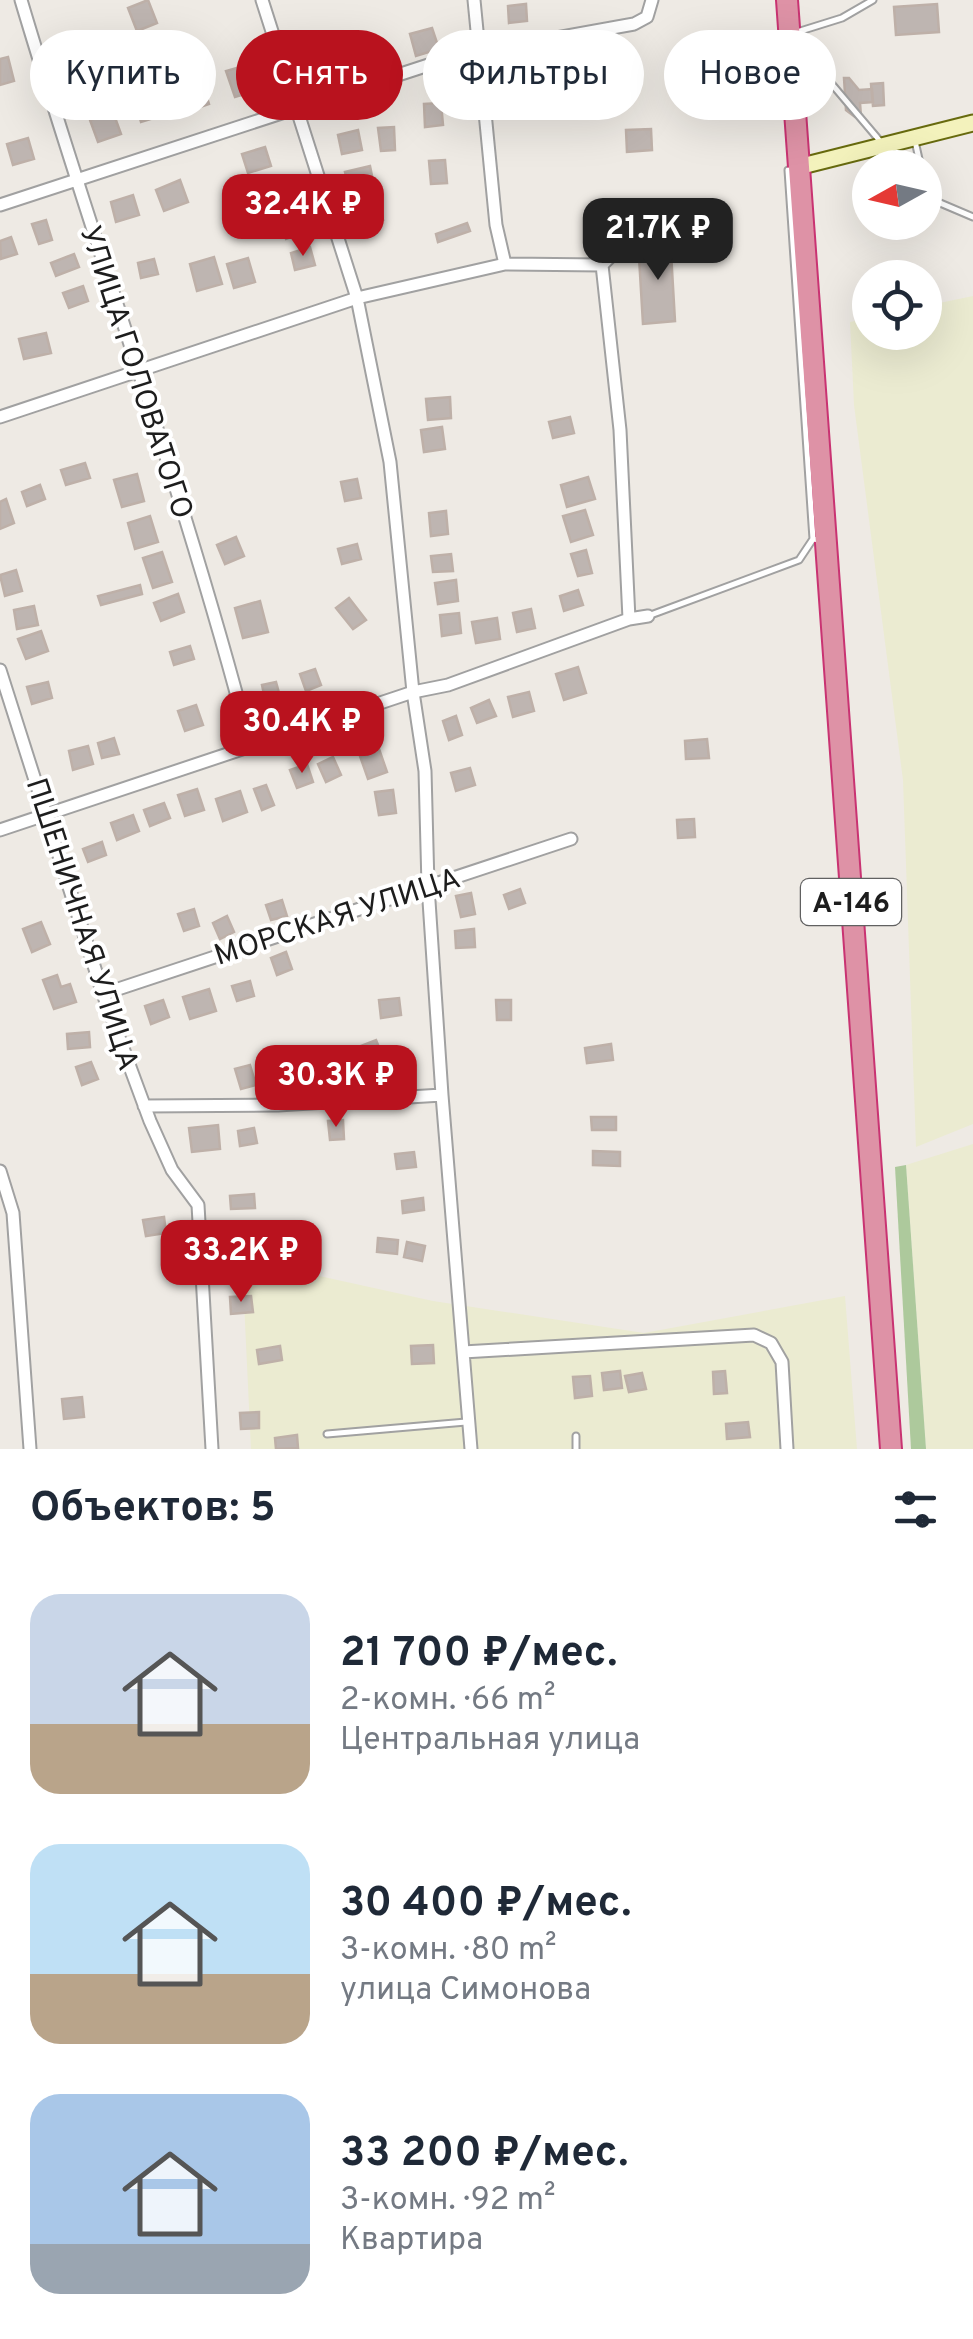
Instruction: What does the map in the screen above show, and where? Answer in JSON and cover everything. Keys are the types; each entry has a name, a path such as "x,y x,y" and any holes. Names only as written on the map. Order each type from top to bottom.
{"highway":[{"name":"А-146","path":"787,0 789,30"},
{"name":"А-146","path":"792,120 812,359 818,540 890,1449"}],"street":[{"name":"УЛИЦА ГОЛОВАТОГО","path":"21,0 218,622 250,745"},
{"path":"262,0 272,30"},
{"path":"474,0 476,30"},
{"path":"598,30 634,24 647,17 652,0"},
{"path":"0,205 252,120"},
{"path":"301,120 357,298 390,462 413,692 425,771 428,886 442,1094 471,1449"},
{"path":"485,120 496,224 505,264"},
{"path":"793,168 973,123"},
{"path":"0,418 357,298 505,264 602,265 619,248 679,220"},
{"path":"602,265 620,430 628,619"},
{"path":"0,830 413,692 448,685 628,619 648,616"},
{"name":"ПШЕНИЧНАЯ УЛИЦА","path":"0,670 103,994 144,1106 172,1170 198,1206 212,1449"},
{"name":"МОРСКАЯ УЛИЦА","path":"103,994 572,838"},
{"path":"144,1106 278,1105 442,1094"},
{"path":"0,1171 13,1212 30,1449"},
{"path":"463,1352 754,1335 771,1343 782,1362 787,1449"}],"lane":[{"path":"805,30 842,18 873,0"},
{"path":"836,89 884,145"},
{"path":"915,138 917,150"},
{"path":"648,616 800,560 818,540 793,168"},
{"path":"942,204 973,217"},
{"path":"327,1434 469,1422"},
{"path":"576,1436 576,1449"}],"green space":[{"path":"973,296 973,1124 916,1147 903,780 854,405 850,322 852,350 942,350 942,302"},
{"path":"973,1144 973,1449 926,1449 906,1165"},
{"path":"906,1165 926,1449 911,1449 895,1167"},
{"path":"242,1259 433,1301 644,1333 845,1296 857,1449 251,1449"}],"building":[{"path":"148,0 157,23 137,30 128,8"},
{"path":"526,4 527,21 509,23 508,6"},
{"path":"937,4 939,32 896,35 894,7"},
{"path":"423,30 423,54 416,56 410,34"},
{"path":"8,57 14,81 0,85 0,59"},
{"path":"236,68 236,97 235,97 226,71"},
{"path":"844,78 849,78 859,90 872,89 873,102 860,103 861,116 855,117 846,110"},
{"path":"883,83 884,105 873,106 871,84"},
{"path":"90,120 116,120 121,134 98,142"},
{"path":"425,120 443,120 443,125 425,127"},
{"path":"394,127 395,150 381,151 378,128"},
{"path":"651,129 652,150 627,152 626,130"},
{"path":"358,130 362,150 342,154 338,135"},
{"path":"28,138 34,159 13,165 7,144"},
{"path":"265,147 271,166 248,173 242,154"},
{"path":"445,160 447,183 431,184 429,161"},
{"path":"370,166 373,181 349,187 345,172"},
{"path":"180,180 188,202 164,211 156,190"},
{"path":"133,195 139,215 116,222 111,202"},
{"path":"378,196 383,220 363,224 357,201"},
{"path":"302,217 307,231 286,239 281,226"},
{"path":"46,220 52,240 39,244 32,224"},
{"path":"467,223 470,231 438,242 436,234"},
{"path":"670,235 675,321 643,324 639,257 653,256 652,236"},
{"path":"11,237 17,254 1,259 0,241"},
{"path":"310,247 315,265 295,270 291,253"},
{"path":"74,254 79,267 56,276 51,263"},
{"path":"214,257 222,284 197,291 190,264"},
{"path":"248,258 255,282 234,288 227,264"},
{"path":"154,259 158,274 141,278 138,263"},
{"path":"83,286 88,301 69,308 63,293"},
{"path":"46,333 51,353 24,359 19,339"},
{"path":"450,397 451,418 428,420 426,399"},
{"path":"570,417 574,433 553,438 549,422"},
{"path":"442,427 445,449 424,452 421,430"},
{"path":"85,463 90,478 66,485 61,470"},
{"path":"137,474 144,501 122,507 114,480"},
{"path":"588,477 595,499 567,507 561,485"},
{"path":"357,479 361,498 345,501 341,482"},
{"path":"40,485 45,499 27,506 22,492"},
{"path":"6,499 14,523 0,529 0,502"},
{"path":"585,510 593,535 571,542 563,516"},
{"path":"446,511 448,534 431,536 429,513"},
{"path":"150,516 158,542 135,549 128,523"},
{"path":"236,537 244,556 225,564 217,545"},
{"path":"357,544 361,559 342,564 338,549"},
{"path":"586,550 592,573 578,576 571,554"},
{"path":"162,552 172,582 153,588 143,558"},
{"path":"451,554 453,571 433,572 431,556"},
{"path":"16,570 22,591 5,596 0,575"},
{"path":"456,580 458,601 438,604 435,583"},
{"path":"140,585 142,594 101,605 98,596"},
{"path":"578,590 583,605 564,611 560,596"},
{"path":"178,594 184,612 161,621 154,603"},
{"path":"349,598 366,620 353,629 336,608"},
{"path":"260,601 268,632 243,638 235,608"},
{"path":"34,606 38,625 17,629 14,610"},
{"path":"531,609 535,628 517,632 513,613"},
{"path":"459,613 461,633 442,636 440,615"},
{"path":"497,618 500,639 476,643 472,622"},
{"path":"41,631 48,651 26,659 18,639"},
{"path":"190,646 194,659 174,665 170,652"},
{"path":"578,667 586,693 564,700 556,674"},
{"path":"315,669 321,685 306,691 300,674"},
{"path":"48,682 52,698 32,704 27,687"},
{"path":"276,682 281,700 266,704 262,685"},
{"path":"529,692 534,711 513,717 508,697"},
{"path":"489,700 496,716 477,723 471,708"},
{"path":"196,705 203,725 185,731 178,711"},
{"path":"456,716 462,735 449,740 443,721"},
{"path":"114,738 119,754 102,758 98,743"},
{"path":"707,739 709,758 686,759 685,741"},
{"path":"88,746 93,764 73,770 69,751"},
{"path":"379,749 387,772 368,779 360,756"},
{"path":"333,757 341,775 326,782 318,764"},
{"path":"307,764 313,782 297,788 290,770"},
{"path":"470,768 475,785 456,791 451,773"},
{"path":"266,785 274,805 262,810 254,789"},
{"path":"197,789 204,810 185,816 178,795"},
{"path":"393,790 396,813 379,815 375,792"},
{"path":"240,791 247,812 223,821 216,799"},
{"path":"164,803 170,818 150,826 144,810"},
{"path":"133,815 139,831 117,840 111,823"},
{"path":"694,819 695,837 678,838 677,820"},
{"path":"102,842 106,855 88,862 83,849"},
{"path":"520,889 525,903 509,909 504,895"},
{"path":"471,893 475,914 461,917 456,896"},
{"path":"282,900 287,916 271,920 266,905"},
{"path":"194,909 199,926 184,931 178,914"},
{"path":"227,916 234,932 220,939 213,923"},
{"path":"41,922 50,944 32,952 23,929"},
{"path":"474,929 475,947 456,948 455,931"},
{"path":"286,952 292,969 277,975 271,958"},
{"path":"57,975 61,987 70,984 76,1002 54,1009 43,980"},
{"path":"250,981 254,996 237,1001 232,986"},
{"path":"209,989 216,1011 190,1019 183,997"},
{"path":"399,998 401,1015 381,1018 379,1000"},
{"path":"163,1000 169,1017 151,1024 145,1006"},
{"path":"496,1000 511,1000 511,1020 497,1020"},
{"path":"89,1032 90,1047 68,1049 67,1034"},
{"path":"376,1040 385,1062 370,1068 361,1046"},
{"path":"611,1044 613,1060 587,1063 585,1048"},
{"path":"352,1048 358,1068 346,1071 340,1051"},
{"path":"332,1053 338,1070 324,1075 318,1057"},
{"path":"91,1062 98,1079 82,1085 76,1067"},
{"path":"250,1065 256,1085 241,1089 235,1069"},
{"path":"591,1117 616,1117 616,1130 592,1130"},
{"path":"343,1120 344,1139 330,1140 328,1121"},
{"path":"218,1125 220,1149 192,1152 189,1128"},
{"path":"254,1128 257,1143 240,1146 238,1131"},
{"path":"593,1151 620,1152 620,1166 593,1165"},
{"path":"414,1152 416,1167 397,1169 395,1154"},
{"path":"254,1194 255,1208 231,1209 230,1196"},
{"path":"423,1198 424,1210 403,1213 402,1201"},
{"path":"164,1217 166,1233 146,1236 143,1220"},
{"path":"378,1238 398,1240 397,1254 377,1252"},
{"path":"407,1242 425,1246 422,1261 404,1257"},
{"path":"251,1296 253,1312 231,1314 230,1297"},
{"path":"433,1345 434,1363 412,1364 411,1346"},
{"path":"280,1346 282,1360 259,1364 257,1350"},
{"path":"620,1371 622,1388 604,1390 602,1373"},
{"path":"725,1371 727,1393 714,1394 713,1372"},
{"path":"642,1373 646,1389 629,1392 625,1376"},
{"path":"590,1376 592,1396 575,1398 573,1377"},
{"path":"82,1397 84,1417 64,1419 62,1399"},
{"path":"259,1412 259,1428 241,1429 240,1413"},
{"path":"748,1422 750,1437 727,1439 726,1424"},
{"path":"297,1435 298,1448 276,1449 275,1438"}]}
